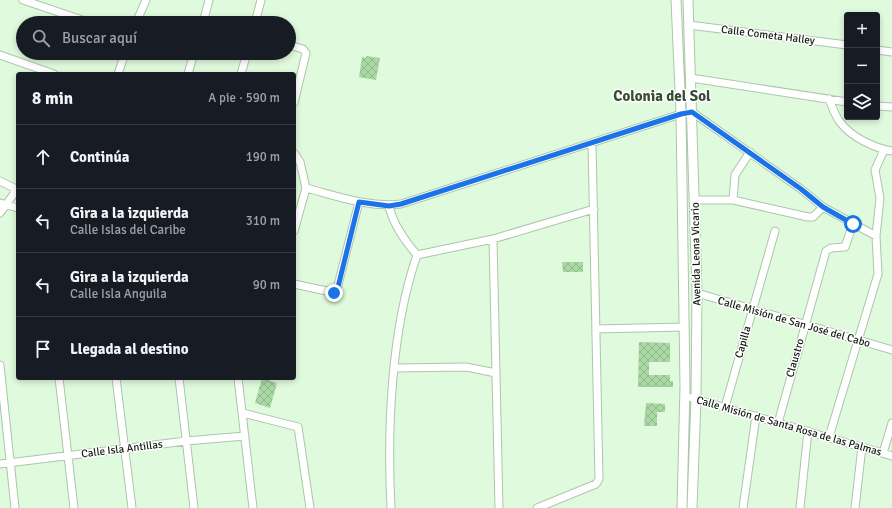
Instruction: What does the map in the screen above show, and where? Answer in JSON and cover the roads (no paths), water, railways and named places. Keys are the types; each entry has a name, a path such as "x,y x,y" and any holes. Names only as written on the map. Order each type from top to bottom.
{"street":[{"path":"23,0 70,16"},
{"path":"139,16 146,0"},
{"path":"205,16 210,0"},
{"path":"257,16 261,0"},
{"name":"Avenida Leona Vicario","path":"676,0 681,114 685,396 682,508"},
{"name":"Avenida Leona Vicario","path":"688,0 697,293 696,399 692,508"},
{"name":"Calle Cometa Halley","path":"689,25 844,45"},
{"path":"296,48 305,50 306,53 296,95"},
{"path":"880,50 892,52"},
{"path":"0,55 48,72"},
{"path":"119,72 123,60"},
{"path":"189,72 192,60"},
{"path":"242,72 245,60"},
{"path":"691,78 844,102"},
{"path":"829,99 840,122 850,132 877,148 892,151"},
{"path":"880,106 892,108"},
{"path":"306,188 359,202 389,206 401,204 681,114 692,112 750,152 823,207 876,236"},
{"path":"537,508 596,484 599,479 592,143"},
{"path":"828,437 857,340 875,287 879,263 876,236 880,198 875,170 884,150"},
{"path":"733,200 735,175 750,152"},
{"path":"296,156 300,162 306,188 296,223"},
{"path":"0,181 16,188"},
{"path":"0,213 2,204 16,189"},
{"path":"694,200 733,200 808,217 813,217 823,207"},
{"path":"296,284 336,293 359,202"},
{"path":"2,204 16,208"},
{"path":"389,206 396,225 407,244 417,255"},
{"path":"417,255 493,239 594,209"},
{"name":"Claustro","path":"778,422 828,249 845,247 853,224"},
{"name":"Capilla","path":"725,407 775,231"},
{"path":"493,239 499,508"},
{"path":"391,508 391,432 395,368 411,273 417,255"},
{"name":"Calle Misión de San José del Cabo","path":"697,293 892,350"},
{"path":"596,329 684,327"},
{"path":"0,365 15,508"},
{"path":"395,368 466,367 496,373"},
{"path":"59,380 74,508"},
{"path":"116,380 132,508"},
{"path":"179,380 194,508"},
{"path":"238,380 253,508"},
{"name":"Calle Misión de Santa Rosa de las Palmas","path":"685,396 892,456"},
{"path":"243,413 298,426 310,508"},
{"path":"743,508 756,416"},
{"path":"883,453 892,423"},
{"path":"800,508 808,431"},
{"name":"Calle Isla Antillas","path":"0,464 186,441 245,436"},
{"path":"855,508 862,447"}],"district":[{"name":"Colonia del Sol","path":"662,96"}]}
